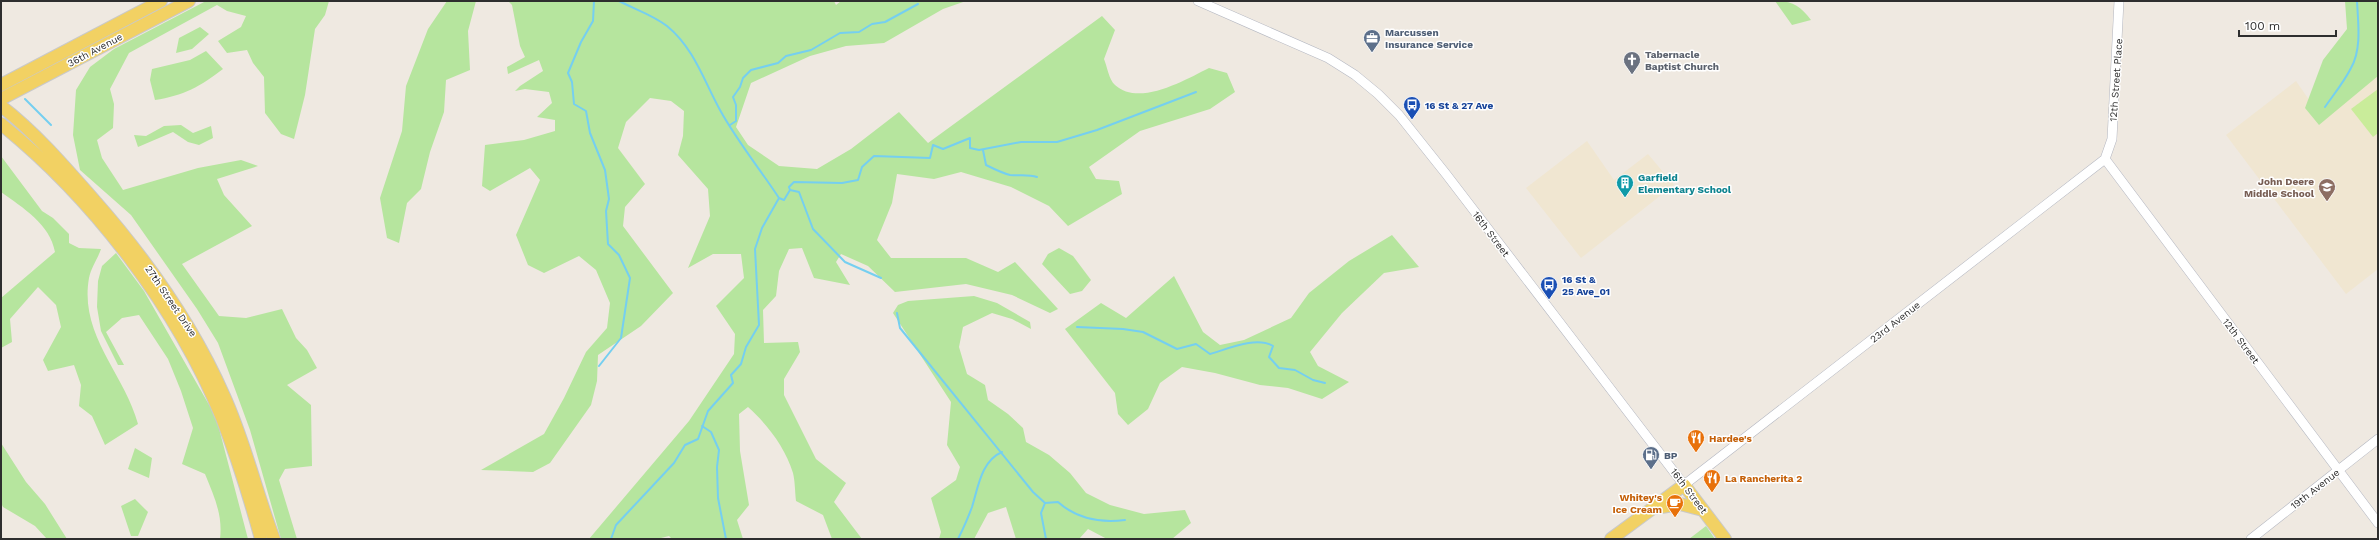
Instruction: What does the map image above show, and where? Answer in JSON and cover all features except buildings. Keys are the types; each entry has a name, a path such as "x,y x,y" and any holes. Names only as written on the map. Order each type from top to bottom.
{"main road":[{"name":"36th Avenue","path":"5,82 161,1"},
{"name":"36th Avenue","path":"1,99 189,1"},
{"path":"18,119 11,103 13,96 22,89"},
{"name":"27th Street Drive","path":"1,106 18,119 56,156 108,215 155,275 182,314 200,345 225,396 242,440 274,539"},
{"name":"27th Street Drive","path":"1,124 40,157 102,225 172,320 189,350 222,419 261,539"},
{"path":"1611,539 1684,485"},
{"name":"16th Street","path":"1684,485 1725,539"},
{"path":"1650,509 1680,504 1703,510"}],"street":[{"name":"16th Street","path":"1198,1 1328,58 1355,75 1378,94 1399,115 1446,174 1684,485"},
{"name":"12th Street Place","path":"2105,158 2112,139 2120,1"},
{"name":"23rd Avenue","path":"1684,485 2105,158"},
{"name":"12th Street","path":"2105,158 2378,523"},
{"name":"19th Avenue","path":"2251,539 2378,439"}],"shaded area":[{"name":"John Deere Middle School","path":"2378,1 2378,269 2346,294 2226,135 2296,81 2323,120"},
{"name":"Garfield Elementary School","path":"1587,141 1614,180 1648,154 1674,185 1581,258 1526,188"}],"green space":[{"path":"206,1 329,1 325,15 315,29 305,95 294,139 281,134 265,113 264,77 253,63 247,50 227,53 218,41 241,27 246,16 227,11 217,5 129,53 110,89 114,104 113,128 97,140 102,158 123,190 198,168 241,160 258,166 217,179 224,195 252,226 182,264 219,316 246,318 282,309 296,338 307,350 317,368 287,385 311,405 312,466 285,469 279,480 297,539 281,539 250,430 218,343 197,309 131,215 80,170 73,135 76,90 90,67 114,49"},
{"path":"447,1 476,1 468,31 470,70 446,80 444,112 430,152 421,189 407,203 399,243 387,238 380,198 402,131 406,86 428,29"},
{"path":"508,1 834,1 836,5 841,1 966,1 943,9 884,43 846,46 810,56 751,83 736,127 748,145 779,166 817,169 851,149 899,112 928,143 1102,16 1115,30 1104,59 1113,83 1125,91 1136,93 1162,89 1188,79 1209,68 1227,73 1235,92 1210,109 1140,131 1089,167 1096,179 1119,181 1122,194 1068,226 1049,206 1011,187 961,172 934,179 897,174 892,203 877,240 891,258 966,258 998,272 1015,262 1058,309 1050,313 1012,295 966,284 895,292 868,266 841,254 836,262 850,285 814,278 802,248 789,249 779,271 776,296 763,310 764,343 798,342 800,352 784,379 784,395 816,459 846,483 834,502 862,539 832,539 823,515 796,501 795,483 790,463 775,437 748,407 739,414 740,451 749,505 737,520 743,539 672,539 669,536 657,539 589,539 689,421 734,354 735,334 716,306 744,278 741,254 713,254 688,268 710,216 708,189 678,155 683,136 684,111 671,101 650,98 626,122 618,148 645,184 625,207 623,226 673,293 641,326 598,355 597,381 591,405 550,463 533,472 481,470 544,434 564,398 586,352 607,328 610,303 596,270 579,256 544,273 528,265 516,235 540,180 530,168 490,191 482,186 485,145 524,140 555,131 555,120 537,117 552,103 549,92 525,89 515,91 543,71 539,60 508,74 507,67 525,57 520,46 512,5"},
{"path":"1775,1 1787,2 1796,5 1811,20 1792,25"},
{"path":"2345,1 2378,1 2378,76 2319,125 2305,108 2323,60 2347,29"},
{"path":"200,27 209,34 192,49 176,53 179,38"},
{"path":"206,51 223,69 207,80 183,93 155,100 150,80 152,69 190,60"},
{"path":"2378,89 2378,133 2373,137 2351,109"},
{"path":"181,125 193,133 211,126 213,138 199,145 188,142 173,132 138,147 134,135 146,136 164,126"},
{"path":"1,156 42,211 53,218 69,234 69,243 79,248 101,249 89,278 88,299 90,318 96,336 123,388 138,424 105,445 92,416 79,406 81,385 74,365 48,371 43,360 61,327 56,305 38,287 10,319 12,342 1,348 1,298 55,252 48,233 42,225 1,192"},
{"path":"1392,235 1419,267 1384,273 1342,313 1310,352 1318,366 1349,382 1322,399 1288,388 1260,385 1215,373 1182,367 1160,383 1148,409 1128,425 1118,414 1115,393 1065,329 1101,303 1126,318 1174,276 1203,332 1220,345 1244,340 1291,318 1309,293 1349,261"},
{"path":"1059,248 1073,256 1091,280 1082,291 1070,294 1042,264 1048,254"},
{"path":"116,253 144,291 216,417 248,539 220,539 221,530 219,514 205,474 182,464 193,428 181,391 168,359 139,315 122,318 106,332 124,365 118,365 101,331 97,307 98,281 102,266"},
{"path":"974,296 997,303 1030,322 1031,329 1012,319 992,313 963,327 959,347 967,374 985,385 988,400 1008,414 1023,428 1026,442 1049,455 1070,473 1086,493 1110,505 1144,514 1185,510 1191,523 1172,539 1107,539 1088,529 1079,539 1016,539 1006,507 988,513 974,539 939,539 941,532 931,498 956,480 960,467 947,445 951,402 893,313 898,305 908,301"},
{"path":"1,443 26,482 45,504 67,539 47,539 35,526 3,507 1,503"},
{"path":"135,448 152,458 149,478 128,469"},
{"path":"135,499 148,512 138,536 131,536 121,506"},
{"path":"1706,526 1715,539 1689,539"}],"waterway":[{"path":"594,1 593,21 581,42 568,73 572,82 574,104 586,111 590,133 605,170 609,199 606,211 608,244 619,255 630,278 621,338 599,366"},
{"path":"619,1 662,22 684,44 698,65 714,99 741,144 779,198 784,200 790,190 799,192 813,229 845,262 881,278"},
{"path":"2325,107 2351,68 2357,52 2357,1"},
{"path":"730,125 736,121 736,105 733,97 740,87 743,78 751,70 778,63 786,56 811,50 840,33 859,32 872,24 885,22 918,4"},
{"path":"790,190 789,187 794,182 842,183 858,180 862,167 874,156 930,158 933,145 943,149 970,138 970,148 979,150 1021,142 1057,142 1097,130 1196,92"},
{"path":"25,99 51,125"},
{"path":"983,150 986,165 1010,175 1027,175 1037,177"},
{"path":"611,539 616,525 674,463 685,445 698,439 708,411 733,383 731,375 741,364 746,347 759,325 755,249 762,228 779,198"},
{"path":"897,313 900,328 1033,492 1045,503 1041,513 1046,539"},
{"path":"1077,327 1123,329 1143,332 1177,349 1196,344 1210,354 1242,344 1259,342 1266,343 1273,346 1269,357 1279,368 1295,370 1313,380 1325,383"},
{"path":"702,426 711,432 719,450 717,467 718,498 726,539"},
{"path":"958,539 972,507 981,476 985,468 995,456 1002,452"},
{"path":"1045,503 1058,502 1065,508 1081,516 1098,520 1125,520"},
{"path":"1058,539 1065,539"}],"place":[{"name":"Marcussen Insurance Service","path":"1372,53"},
{"name":"Tabernacle Baptist Church","path":"1632,75"},
{"name":"16 St & 27 Ave","path":"1412,120"},
{"name":"Garfield Elementary School","path":"1625,198"},
{"name":"John Deere Middle School","path":"2327,202"},
{"name":"16 St & 25 Ave_01","path":"1549,300"},
{"name":"Hardee's","path":"1696,453"},
{"name":"BP","path":"1651,470"},
{"name":"La Rancherita 2","path":"1712,493"},
{"name":"Whitey's Ice Cream","path":"1675,518"}]}
